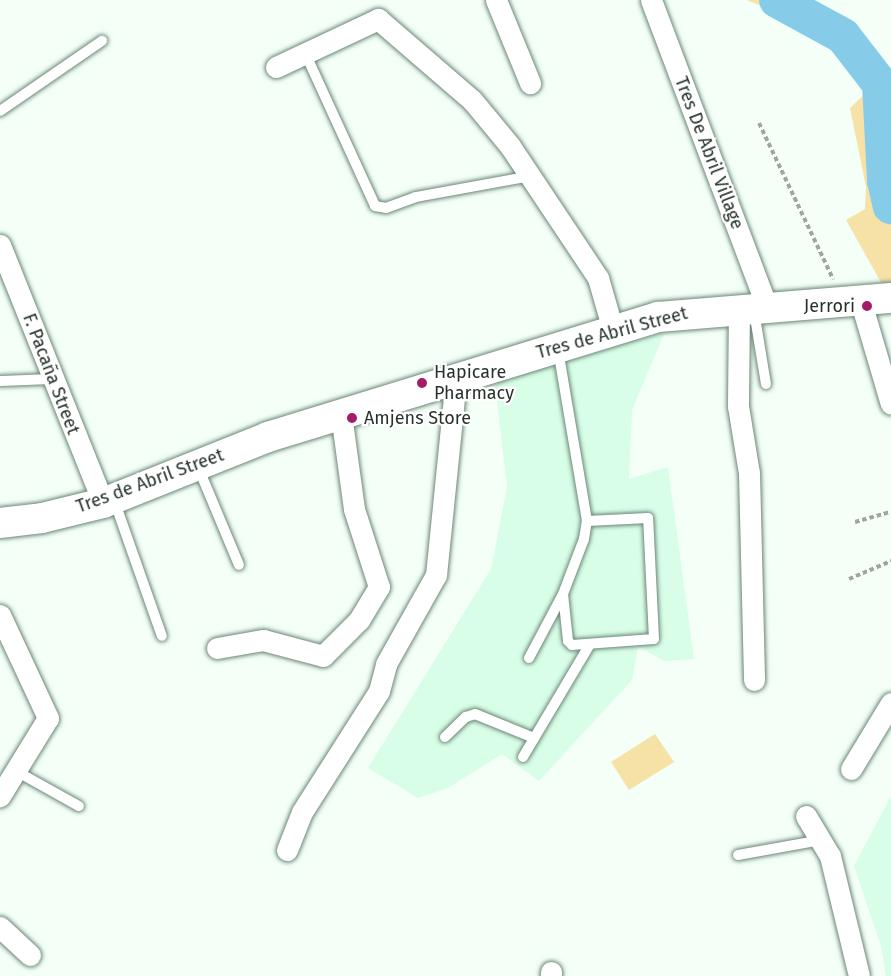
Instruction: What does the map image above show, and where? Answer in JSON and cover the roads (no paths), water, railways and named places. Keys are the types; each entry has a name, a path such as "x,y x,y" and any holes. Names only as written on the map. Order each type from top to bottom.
{"street":[{"path":"495,0 530,83"},
{"name":"Tres De Abril Village","path":"651,0 752,306"},
{"path":"276,67 306,55 378,19 472,100 531,176 598,278 613,330"},
{"name":"F. Pacaña Street","path":"0,245 7,277 108,501"},
{"name":"Tres de Abril Street","path":"0,523 42,518 108,501 196,464 341,414 558,345 658,317 752,306 891,298"},
{"path":"851,300 891,404"},
{"path":"752,306 738,406 749,473 754,680"},
{"path":"287,850 302,812 379,691 386,664 436,575 456,377"},
{"path":"217,648 263,640 323,656 359,620 378,587 354,509 341,414"},
{"path":"0,615 48,718 0,796"},
{"path":"851,769 891,704"},
{"path":"806,816 830,856 859,976"},
{"path":"0,927 30,955"}],"lane":[{"path":"0,111 102,41"},
{"path":"306,55 375,206 386,208 416,197 531,176"},
{"path":"752,306 766,384"},
{"path":"529,658 563,594 584,539 587,520 558,345"},
{"path":"0,381 52,380"},
{"path":"196,464 239,565"},
{"path":"108,501 162,636"},
{"path":"563,594 568,641 573,645 654,639 648,518 587,520"},
{"path":"523,757 590,644"},
{"path":"445,737 466,717 475,714 534,738"},
{"path":"16,771 79,806"},
{"path":"738,855 821,840"}],"waterway":[{"path":"777,0 843,36 880,84 885,181 891,206"}],"place":[{"name":"Jerrori","path":"867,306"},
{"name":"Hapicare Pharmacy","path":"422,383"},
{"name":"Amjens Store","path":"352,418"}]}
